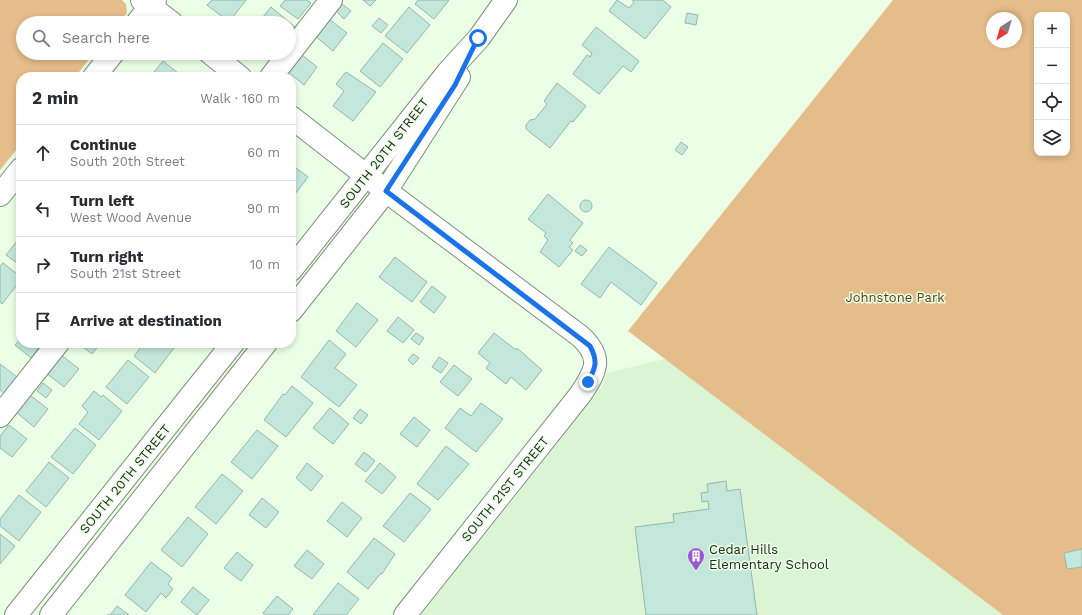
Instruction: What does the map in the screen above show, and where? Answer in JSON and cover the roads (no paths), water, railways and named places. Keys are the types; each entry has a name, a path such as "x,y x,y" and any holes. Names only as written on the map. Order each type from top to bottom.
{"street":[{"path":"296,45 331,0"},
{"name":"SOUTH 20TH STREET","path":"296,264 448,72 478,38 506,0"},
{"path":"146,7 161,16"},
{"name":"SOUTH 20TH STREET","path":"296,305 386,191 455,85 478,38"},
{"path":"98,72 107,60"},
{"path":"219,60 234,72"},
{"path":"275,72 284,60"},
{"path":"296,121 386,191"},
{"path":"0,195 16,175"},
{"name":"SOUTH 21ST STREET","path":"386,191 580,336 590,346 596,358 594,372 580,395 404,615"},
{"path":"0,416 54,348"},
{"name":"SOUTH 20TH STREET","path":"16,615 229,348"},
{"name":"SOUTH 20TH STREET","path":"51,615 262,348"}],"place":[{"name":"Cedar Hills Elementary School","path":"696,571"}],"park label":[{"name":"Johnstone Park","path":"895,297"}]}
